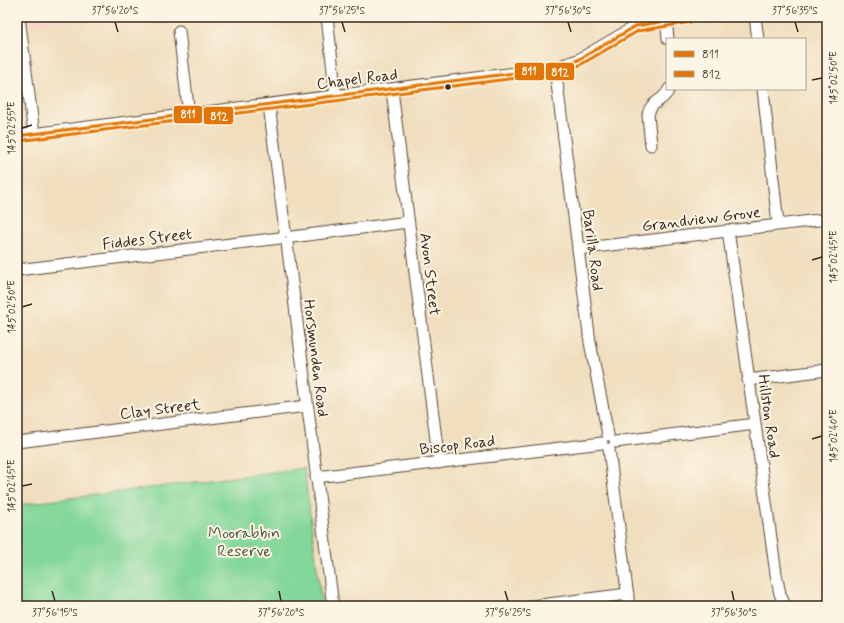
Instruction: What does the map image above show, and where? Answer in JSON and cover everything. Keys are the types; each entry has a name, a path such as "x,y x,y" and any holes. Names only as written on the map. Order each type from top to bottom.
{"street":[{"path":"326,17 336,96"},
{"name":"Chapel Road","path":"17,136 392,90 555,68 578,60 636,26 666,19 690,17"},
{"path":"755,17 758,38"},
{"path":"666,19 668,38"},
{"path":"20,21 34,134"},
{"path":"179,31 189,115"},
{"name":"Barilla Road","path":"555,68 592,357 608,442 630,606"},
{"name":"Avon Street","path":"392,90 439,462"},
{"path":"651,145 648,121 649,110 654,103 666,95 668,90"},
{"path":"763,90 778,224"},
{"name":"Horsmunden Road","path":"269,105 333,606"},
{"name":"Grandview Grove","path":"578,249 827,219"},
{"name":"Fiddes Street","path":"17,270 408,222"},
{"name":"Hillston Road","path":"728,230 776,574 780,594 785,606"},
{"path":"748,380 827,370"},
{"name":"Clay Street","path":"17,442 307,406"},
{"name":"Biscop Road","path":"316,477 755,424"},
{"path":"532,606 628,594"}],"shaded area":[{"path":"17,17 91,17 17,26"}],"green space":[{"name":"Moorabbin Reserve","path":"304,468 322,606 17,606 17,505"}],"transit line":[{"name":"811","path":"17,136 555,68 578,60 636,26 690,17"},
{"name":"812","path":"18,141 556,73 580,65 638,31 691,22"}]}
